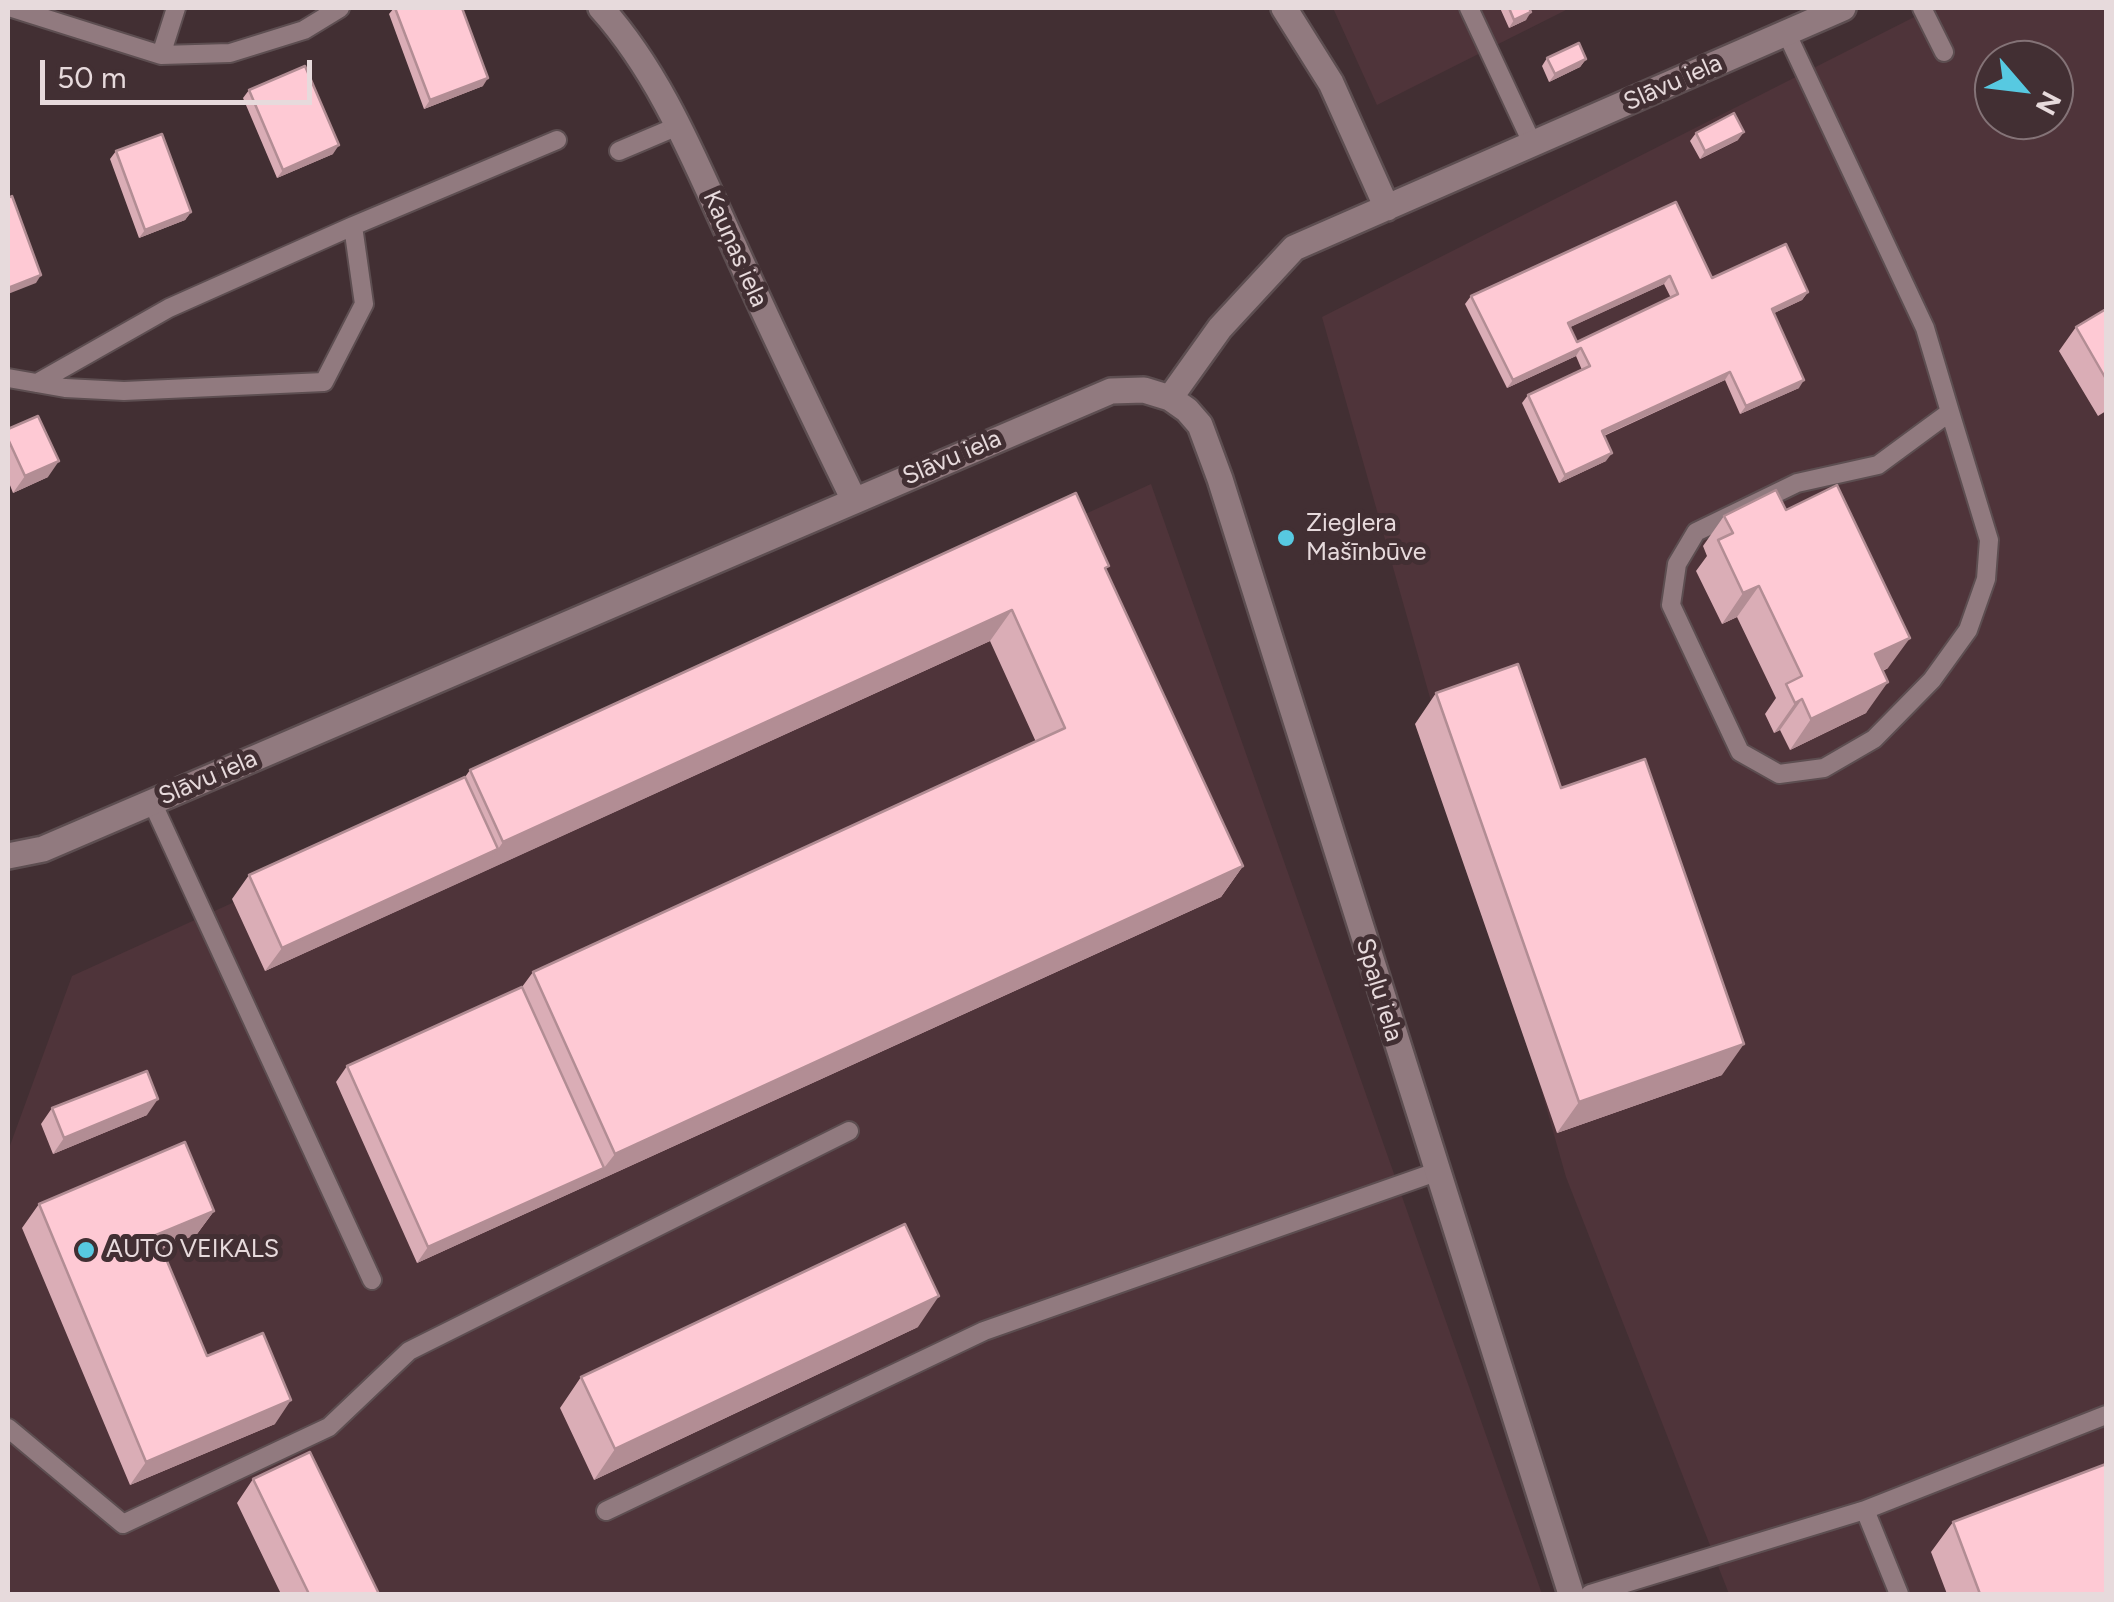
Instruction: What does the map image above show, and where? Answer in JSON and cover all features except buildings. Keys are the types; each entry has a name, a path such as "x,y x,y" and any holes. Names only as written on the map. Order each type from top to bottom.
{"street":[{"name":"Kauņas iela","path":"601,8 643,63 678,126 854,500"},
{"path":"1284,8 1331,83 1387,208"},
{"name":"Slāvu iela","path":"8,856 43,849 1111,391 1144,390 1170,398 1220,328 1294,248 1842,8"},
{"name":"Spaļu iela","path":"1170,398 1200,425 1220,479 1570,1594"}],"lane":[{"path":"12,8 161,55 230,53 304,30 340,8"},
{"path":"161,55 176,8"},
{"path":"1469,8 1534,145"},
{"path":"1922,8 1944,52"},
{"path":"1786,32 1925,328 1989,540 1986,580 1968,630 1932,680 1874,739 1824,768 1779,774 1740,752 1672,605 1677,564 1696,532 1796,483 1878,464 1950,412"},
{"path":"619,152 678,126"},
{"path":"37,383 169,308 556,140"},
{"path":"8,378 65,388 124,391 324,382 364,304 353,226"},
{"path":"152,802 372,1280"},
{"path":"8,1428 123,1524 330,1426 409,1351 849,1131"},
{"path":"606,1510 984,1331 1436,1172"},
{"path":"1590,1594 1865,1510 2106,1415"},
{"path":"1865,1510 1899,1594"}],"shaded area":[{"path":"1333,8 1570,8 1377,105"},
{"path":"1932,8 2106,8 2106,1594 1729,1594 1566,1177 1322,317"},
{"path":"1151,484 1542,1594 8,1594 8,1151 72,976"}],"place":[{"name":"Zieglera Mašīnbūve","path":"1286,538"},
{"name":"AUTO VEIKALS","path":"86,1250"}]}
